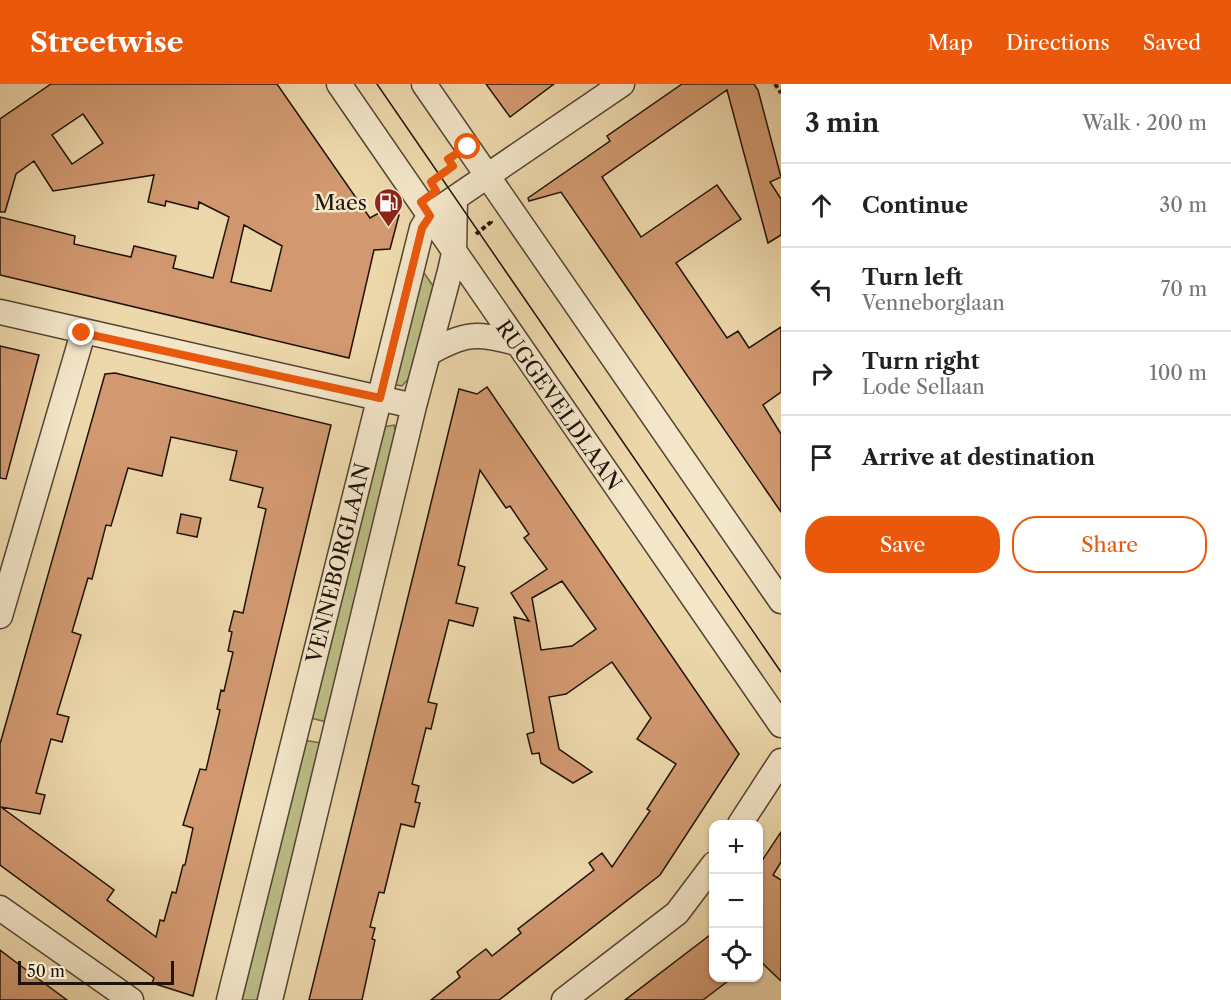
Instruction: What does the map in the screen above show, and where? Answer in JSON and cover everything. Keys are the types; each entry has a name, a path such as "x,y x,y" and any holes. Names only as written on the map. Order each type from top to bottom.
{"street":[{"name":"RUGGEVELDLAAN","path":"339,84 781,725"},
{"path":"424,84 781,601"},
{"path":"425,209 455,198 622,84"},
{"name":"VENNEBORGLAAN","path":"270,1000 336,736 414,406 459,260 455,198"},
{"name":"VENNEBORGLAAN","path":"229,1000 425,209"},
{"path":"0,312 82,333 414,406"},
{"path":"0,616 82,333"},
{"path":"429,353 462,336 480,335 516,343"},
{"path":"296,728 336,736"},
{"path":"743,820 781,761"},
{"path":"564,1000 677,913 709,871"},
{"path":"0,908 131,1000"}],"path":[{"path":"775,84 781,93"},
{"path":"425,209 436,191 431,182 453,166 448,159 468,147"},
{"path":"459,260 477,231 491,222 486,214 505,201"}],"green space":[{"path":"422,270 433,286 410,377 402,386 397,385 393,378"},
{"path":"394,425 396,433 327,722 310,718 383,427"},
{"path":"303,740 322,743 259,1000 241,1000"}],"building":[{"path":"51,84 277,84 370,218 393,205 399,215 390,249 374,250 349,358 0,275 0,217 75,236 74,244 131,257 134,246 176,256 173,268 213,278 229,217 199,202 198,209 166,201 165,206 148,202 154,175 53,191 34,161 16,174 5,212 0,212 0,119","holes":["83,114 103,143 72,164 52,135","244,225 282,246 271,291 231,282"]},
{"path":"486,84 554,84 510,117"},
{"path":"682,84 754,84 758,90 781,177 770,182 781,199 781,235 768,243 727,90 602,177 641,237 717,185 741,219 676,263 727,338 738,331 749,348 781,327 781,392 763,405 781,434 781,512 561,192 529,201 528,198 610,141 607,136"},
{"path":"0,346 39,355 6,479 0,478"},
{"path":"115,373 331,425 193,996 152,983 154,978 0,865 0,744 105,374","holes":["171,437 237,451 230,480 263,488 258,507 266,509 243,613 234,611 229,631 232,632 228,651 233,652 224,691 221,690 217,709 220,710 206,770 200,769 183,825 193,828 185,865 183,865 176,893 172,892 164,921 160,920 156,937 107,900 114,890 1,807 40,814 45,795 36,793 51,739 62,742 69,717 57,714 81,635 72,632 88,578 92,579 106,525 111,526 128,468 162,476"]},
{"path":"487,387 739,754 660,875 499,1000 431,1000 460,977 457,972 486,949 492,956 521,933 518,929 594,870 589,863 602,853 612,867 650,811 647,809 676,764 637,739 651,718 612,662 566,694 549,697 559,749 592,772 573,783 541,763 539,753 532,754 527,734 534,732 514,617 529,621 511,593 547,569 524,538 529,534 510,506 506,508 480,470 458,565 465,567 456,603 478,608 473,626 449,620 428,702 437,704 431,729 426,728 412,784 419,786 415,802 420,803 414,827 401,824 384,893 379,892 370,927 375,928 372,939 375,940 362,1000 309,1000 459,389 477,394","holes":["562,581 596,629 572,646 541,650 532,598"]},
{"path":"181,514 201,518 197,537 177,533"},
{"path":"781,832 781,862 773,875 781,880 781,981 763,964 763,859"},
{"path":"709,936 709,982 727,982 703,1000 625,1000"},
{"path":"0,950 21,966 67,1000 0,1000"}],"tram line":[{"path":"377,84 781,672"}],"place":[{"name":"Maes","path":"388,228"}],"route":[{"path":"82,333 380,398 422,228 430,216 421,202 436,191 431,182 453,166 448,159 468,147"}]}
